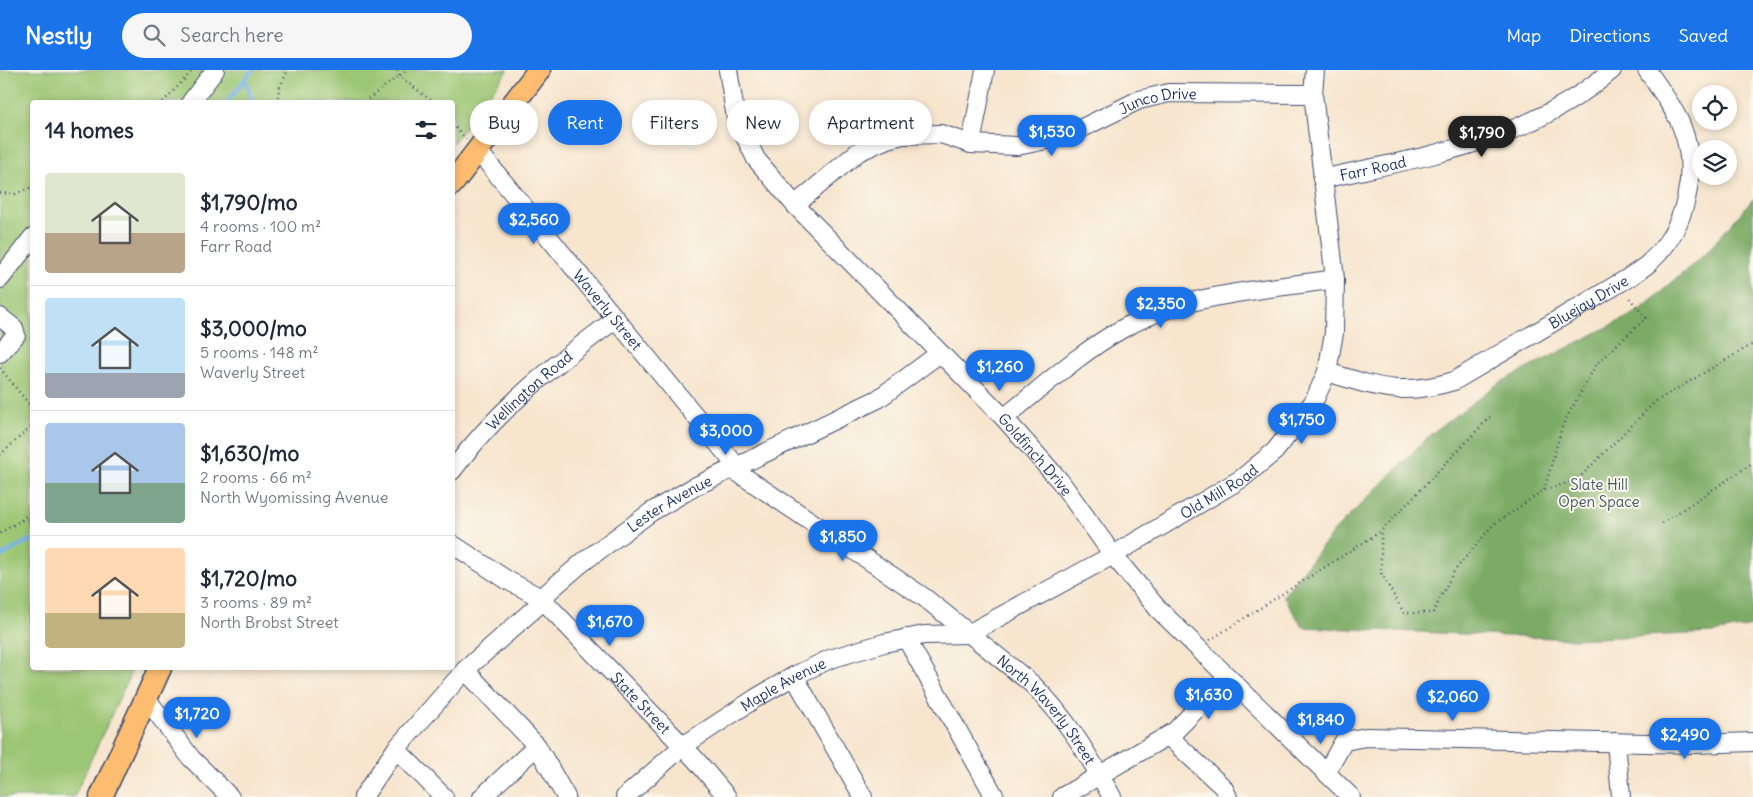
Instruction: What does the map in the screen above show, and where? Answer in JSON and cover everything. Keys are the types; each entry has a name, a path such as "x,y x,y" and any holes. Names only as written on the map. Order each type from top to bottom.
{"main road":[{"path":"455,180 539,70"},
{"path":"101,797 159,670"}],"street":[{"path":"192,100 215,70"},
{"name":"Goldfinch Drive","path":"728,70 732,101 745,139 756,159 795,205 1004,418 1060,481 1113,554 1158,608 1351,797"},
{"path":"971,144 985,70"},
{"name":"Old Mill Road","path":"968,634 1113,554 1241,479 1275,451 1314,402 1326,372 1334,333 1335,279 1313,94 1315,70"},
{"name":"Farr Road","path":"1322,179 1476,144 1501,136 1524,127 1565,105 1612,70"},
{"name":"Bluejay Drive","path":"1326,372 1381,388 1407,390 1430,388 1465,376 1618,284 1651,262 1677,223 1687,196 1690,163 1685,138 1673,110 1648,70"},
{"name":"Junco Drive","path":"795,205 858,152 887,139 912,134 941,134 971,144 1017,146 1051,141 1081,130 1139,100 1168,93 1313,94"},
{"name":"Waverly Street","path":"478,151 736,469 925,598 968,634"},
{"path":"0,279 30,241"},
{"path":"1004,418 1095,346 1142,319 1162,311 1199,301 1335,279"},
{"path":"0,317 14,328 16,335 0,353"},
{"name":"Wellington Road","path":"455,468 503,412 555,366 616,319"},
{"name":"Lester Avenue","path":"363,797 396,749 465,670 610,540 651,512 694,487 736,469 878,399 940,353"},
{"name":"State Street","path":"455,546 507,580 542,599 683,746 727,797"},
{"name":"Maple Avenue","path":"628,796 683,746 756,698 794,676 857,650 906,638 924,635 968,634"},
{"name":"North Waverly Street","path":"968,634 1021,674 1047,699 1073,732 1112,797"},
{"path":"906,638 995,797"},
{"path":"465,670 537,746 566,797"},
{"path":"794,676 863,797"},
{"path":"1062,797 1168,736 1185,722 1228,677"},
{"path":"146,698 191,758 230,797"},
{"path":"1168,736 1223,787 1228,797"},
{"path":"1326,773 1344,741 1359,738 1753,742"},
{"path":"1616,742 1620,797"},
{"path":"482,797 537,746"},
{"path":"396,749 444,797"}],"path":[{"path":"165,100 193,70"},
{"path":"277,100 288,70"},
{"path":"397,70 399,76 429,100"},
{"path":"367,100 407,70"},
{"path":"0,193 15,194 30,188"},
{"path":"1544,490 1563,424 1597,362 1646,318 1618,284"},
{"path":"1381,531 1380,574 1404,614 1433,613 1454,571 1493,525 1544,490 1577,480 1656,402 1753,344"},
{"path":"0,368 30,406"},
{"path":"1198,648 1381,531 1490,416"},
{"path":"0,455 30,428"},
{"path":"1662,523 1753,463"},
{"path":"0,533 30,513"},
{"path":"20,521 30,518"}],"green space":[{"path":"0,70 508,70 485,100 470,100 470,120 455,140 455,100 30,100 30,670 132,670 74,797 0,797"},
{"name":"Slate Hill Open Space","path":"1753,199 1753,626 1713,633 1575,639 1303,627 1283,596 1334,531 1431,434 1499,383 1639,311 1706,253"}],"waterway":[{"path":"252,100 245,79 253,70"},
{"path":"229,100 245,79"},
{"path":"0,557 30,541"}]}
